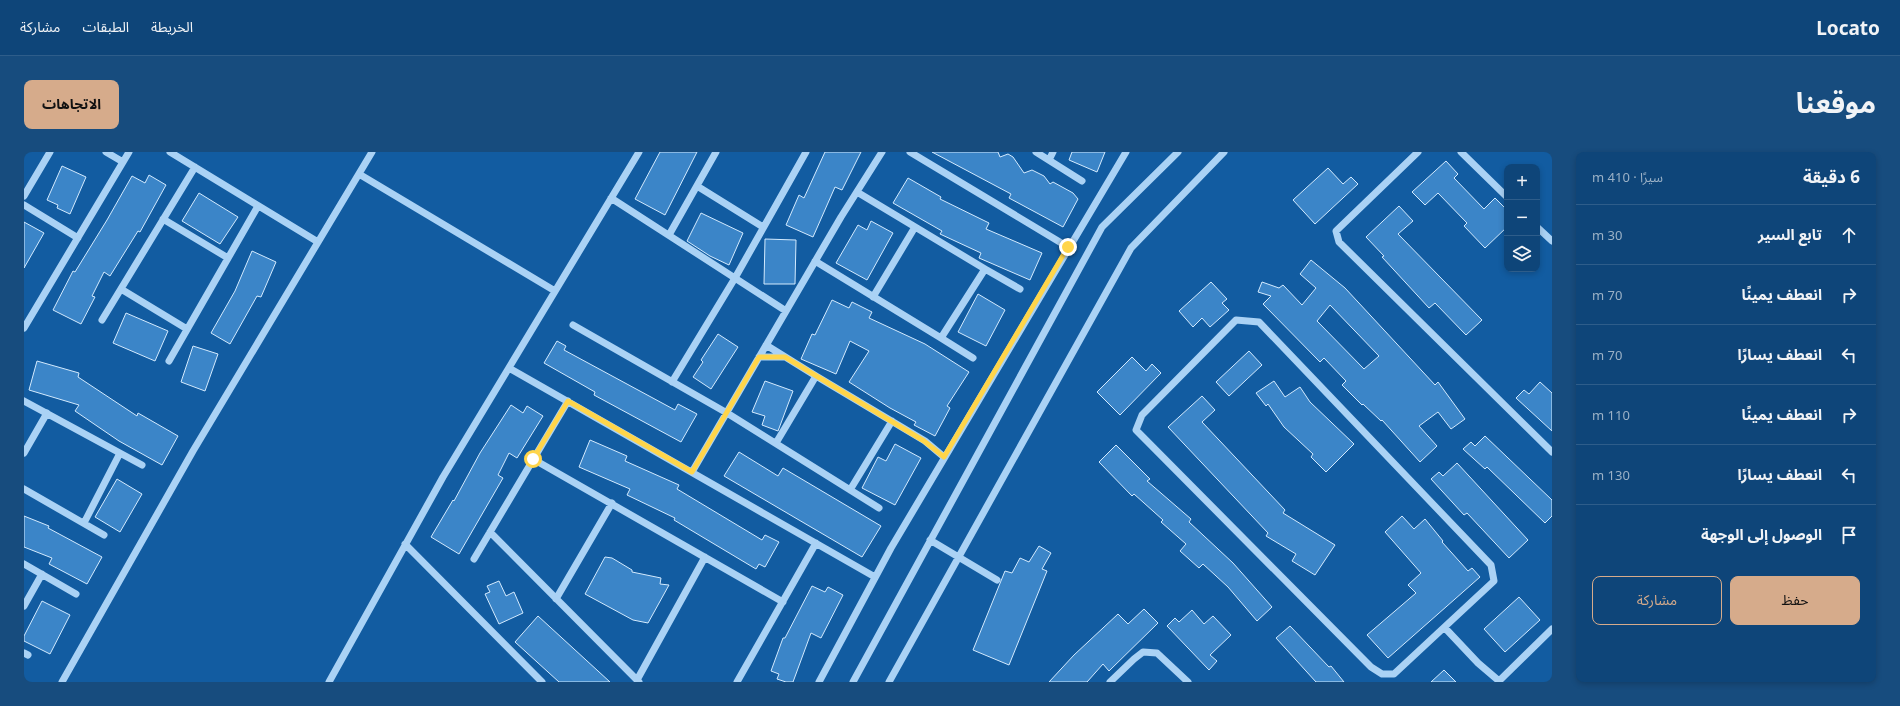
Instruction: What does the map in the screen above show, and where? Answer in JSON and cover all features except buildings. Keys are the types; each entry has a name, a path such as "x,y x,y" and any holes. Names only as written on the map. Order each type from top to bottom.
{"street":[{"path":"24,196 50,152"},
{"path":"106,152 123,162"},
{"path":"24,328 129,152"},
{"path":"170,152 318,242"},
{"path":"62,682 194,451 372,152"},
{"path":"329,682 443,477 639,152"},
{"path":"668,235 716,152"},
{"path":"692,472 815,261 882,152"},
{"path":"910,152 1068,247"},
{"path":"1036,152 1082,181"},
{"path":"1049,160 1053,152"},
{"path":"819,682 875,577 944,457 1126,152"},
{"path":"853,682 1102,227 1178,152"},
{"path":"889,682 1131,248 1224,152"},
{"path":"1418,152 1336,231 1339,242 1552,452"},
{"path":"1461,152 1504,194"},
{"path":"672,382 735,278 804,153"},
{"path":"102,320 195,167"},
{"path":"359,174 555,292"},
{"path":"697,186 763,228"},
{"path":"857,192 1020,289"},
{"path":"611,198 786,311"},
{"path":"24,205 78,238"},
{"path":"169,361 258,206"},
{"path":"164,219 228,258"},
{"path":"873,297 915,227"},
{"path":"1540,230 1552,241"},
{"path":"815,261 973,358"},
{"path":"941,338 985,269"},
{"path":"121,289 187,330"},
{"path":"24,311 31,316"},
{"path":"1236,320 1259,322 1491,565 1494,582 1445,628 1394,674 1382,674 1371,667 1136,430 1142,415 1236,320"},
{"path":"573,325 727,413 879,508"},
{"path":"766,345 924,441 944,457"},
{"path":"759,357 785,357"},
{"path":"509,368 875,577"},
{"path":"776,443 816,376"},
{"path":"24,401 142,465"},
{"path":"474,559 568,401"},
{"path":"24,453 47,413"},
{"path":"850,490 892,421"},
{"path":"84,524 120,453"},
{"path":"533,459 783,602"},
{"path":"24,489 104,535"},
{"path":"556,599 612,504"},
{"path":"490,532 638,681 705,557"},
{"path":"930,540 997,580"},
{"path":"738,682 816,543"},
{"path":"405,544 542,682"},
{"path":"24,564 76,594"},
{"path":"24,606 42,574"},
{"path":"1445,628 1478,663 1499,681 1552,629"},
{"path":"1110,682 1143,652 1157,653 1188,682"}],"route":[{"path":"533,459 568,401 692,472 759,357 785,357 924,441 944,457 1068,247"}]}
